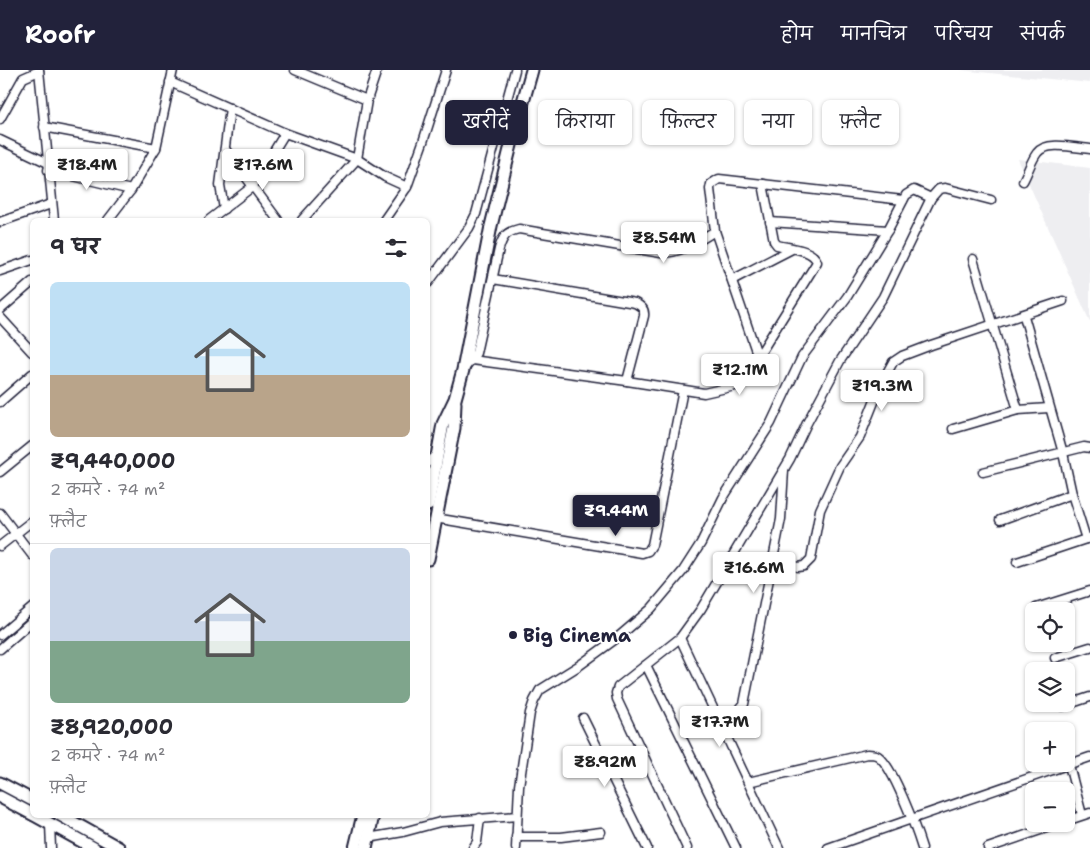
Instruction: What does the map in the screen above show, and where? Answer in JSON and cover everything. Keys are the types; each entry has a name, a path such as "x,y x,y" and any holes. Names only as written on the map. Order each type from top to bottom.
{"main road":[{"path":"430,495 443,424 455,399 463,370 491,226 532,70"},
{"path":"430,547 454,428 455,399"},
{"path":"0,783 30,799"},
{"path":"0,797 30,813"},
{"path":"39,818 94,848"},
{"path":"65,818 119,848"},
{"path":"355,848 362,818"},
{"path":"367,843 371,818"}],"street":[{"path":"0,119 23,78 39,70 54,218"},
{"path":"110,218 131,190 156,148 173,70"},
{"path":"294,70 367,100"},
{"path":"304,218 357,159 367,100 377,70"},
{"path":"385,218 407,186 446,70"},
{"path":"430,279 469,228 476,214 515,70"},
{"path":"170,82 285,133 357,159 385,177 407,186"},
{"path":"224,209 220,185 230,108"},
{"path":"44,127 156,148"},
{"path":"212,218 252,187 285,133"},
{"path":"0,140 48,167 131,190"},
{"path":"1024,181 1038,151 1046,147 1054,145 1090,149"},
{"path":"225,149 276,218"},
{"path":"758,357 715,231 710,189 712,184 719,179 903,200"},
{"path":"472,360 704,393 735,386 747,378 817,262 816,257 810,253 777,245 774,241 762,184"},
{"path":"687,848 616,699 618,687 680,638 701,609 784,468 840,361 883,297 930,198 939,189 945,188 991,200"},
{"path":"516,848 519,786 530,713 540,690 580,665 617,638 651,609 683,571 701,543 723,498 770,423 802,357 847,297 888,230 906,195 914,190 930,198"},
{"path":"0,222 52,204"},
{"path":"770,222 888,230"},
{"path":"463,370 476,353 502,238 510,232 519,230 661,253 672,253 682,250 715,231"},
{"path":"732,280 792,249"},
{"path":"973,259 1018,410"},
{"path":"0,271 30,261"},
{"path":"493,279 635,303 641,306 644,316 627,381"},
{"path":"0,310 30,284"},
{"path":"772,561 798,567 804,566 811,559 820,510 840,466 860,437 882,382 893,362 902,356 923,348 1063,302"},
{"path":"1017,562 1088,539 1072,494 1063,453 1024,316"},
{"path":"0,317 30,350"},
{"path":"0,402 30,376"},
{"path":"435,518 642,553 648,551 652,545 683,390"},
{"path":"953,429 1018,410 1050,408"},
{"path":"983,472 1084,447 1090,448"},
{"path":"0,472 30,448"},
{"path":"430,460 438,453"},
{"path":"719,720 740,710 744,704 781,519 784,468"},
{"path":"1000,520 1072,494"},
{"path":"0,513 30,552"},
{"path":"0,546 30,523"},
{"path":"1055,602 1090,591"},
{"path":"0,635 30,610"},
{"path":"0,649 30,623"},
{"path":"680,638 779,848"},
{"path":"1055,658 1090,646"},
{"path":"646,665 736,848"},
{"path":"1075,702 1090,697"},
{"path":"583,718 647,848"},
{"path":"748,782 867,754 874,754 880,757 889,769 912,818 922,848"},
{"path":"1075,762 1090,757"},
{"path":"828,848 1046,772"},
{"path":"1072,772 1086,814"},
{"path":"367,843 440,822 517,816"},
{"path":"473,848 477,842 480,818"},
{"path":"50,824 51,848"},
{"path":"516,837 560,837 601,832"},
{"path":"988,848 1035,832"}],"shaded area":[{"path":"960,70 1090,70 1090,83"},
{"path":"1018,159 1090,168 1090,322"}],"place":[{"name":"Big Cinema","path":"513,635"}]}
